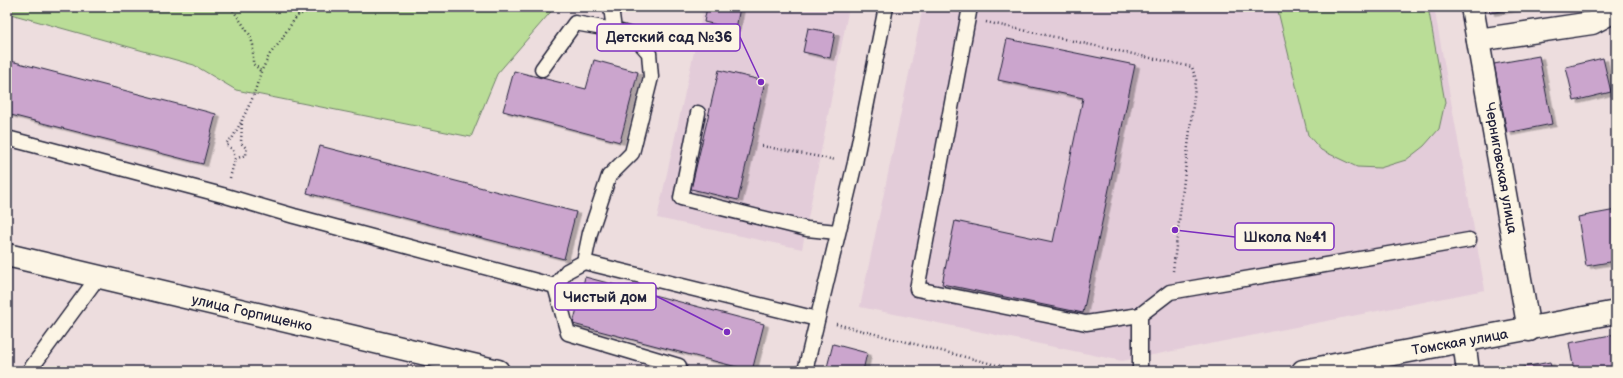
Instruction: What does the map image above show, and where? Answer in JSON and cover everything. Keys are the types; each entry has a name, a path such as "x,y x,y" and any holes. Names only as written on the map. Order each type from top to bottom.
{"street":[{"name":"Черниговская улица","path":"1472,7 1529,330"},
{"path":"1478,40 1592,23 1616,10"},
{"name":"улица Горпищенко","path":"7,255 498,371"},
{"name":"Томская улица","path":"1303,371 1529,330 1616,312"},
{"path":"1464,341 1468,371"}],"lane":[{"path":"611,7 614,30"},
{"path":"805,371 854,163 886,7"},
{"path":"968,12 917,289 1086,323 1140,315 1170,292 1468,240"},
{"path":"542,69 575,23 614,30 634,36 649,53 651,77 632,153 610,176 590,233 584,262"},
{"path":"698,113 681,198 806,229 837,232"},
{"path":"7,138 555,286"},
{"path":"555,286 567,271 584,262 818,319"},
{"path":"30,371 98,277"},
{"path":"555,286 568,333 679,366"},
{"path":"1140,315 1140,371"}],"path":[{"path":"231,7 250,35 254,45 253,64 261,72"},
{"path":"226,196 235,159 233,150 226,144 232,139 242,120 253,97 261,72 270,54 281,41 303,7"},
{"path":"297,16 317,7"},
{"path":"968,12 1192,67 1196,80 1170,292"},
{"path":"235,159 246,155 247,149 241,143 242,120"},
{"path":"762,146 854,163"},
{"path":"818,319 1020,371"}],"shaded area":[{"path":"704,7 849,7 802,249 657,218"},
{"path":"923,7 1434,7 1485,290 1122,361 860,307"}],"green space":[{"path":"7,7 555,7 497,74 471,137 236,90 194,65 7,13"},
{"path":"1277,7 1428,7 1445,102 1439,129 1424,146 1406,160 1380,168 1357,167 1321,150 1308,135"}],"building":[{"path":"707,7 740,7 736,29 704,22"},
{"path":"1489,7 1526,7 1490,13"},
{"path":"808,28 835,33 830,58 803,52"},
{"path":"1007,39 1135,65 1083,313 942,284 955,221 1053,242 1083,98 998,80"},
{"path":"1539,56 1552,124 1507,133 1494,64"},
{"path":"1603,58 1611,92 1574,101 1566,67"},
{"path":"7,60 216,114 203,164 7,114"},
{"path":"594,60 638,72 620,142 503,111 514,71 586,89"},
{"path":"719,70 765,81 738,200 691,189"},
{"path":"320,146 576,212 564,259 307,193"},
{"path":"1616,210 1616,261 1586,266 1578,217"},
{"path":"585,277 764,324 752,371 573,324"},
{"path":"1616,334 1616,371 1574,371 1569,343"},
{"path":"833,344 867,353 863,371 826,371"},
{"path":"1550,362 1552,371 1503,371"},
{"path":"727,367 742,371 726,371"}],"place":[{"name":"Детский сад №36","path":"761,82"},
{"name":"Школа №41","path":"1175,230"},
{"name":"Чистый дом","path":"727,332"}]}
